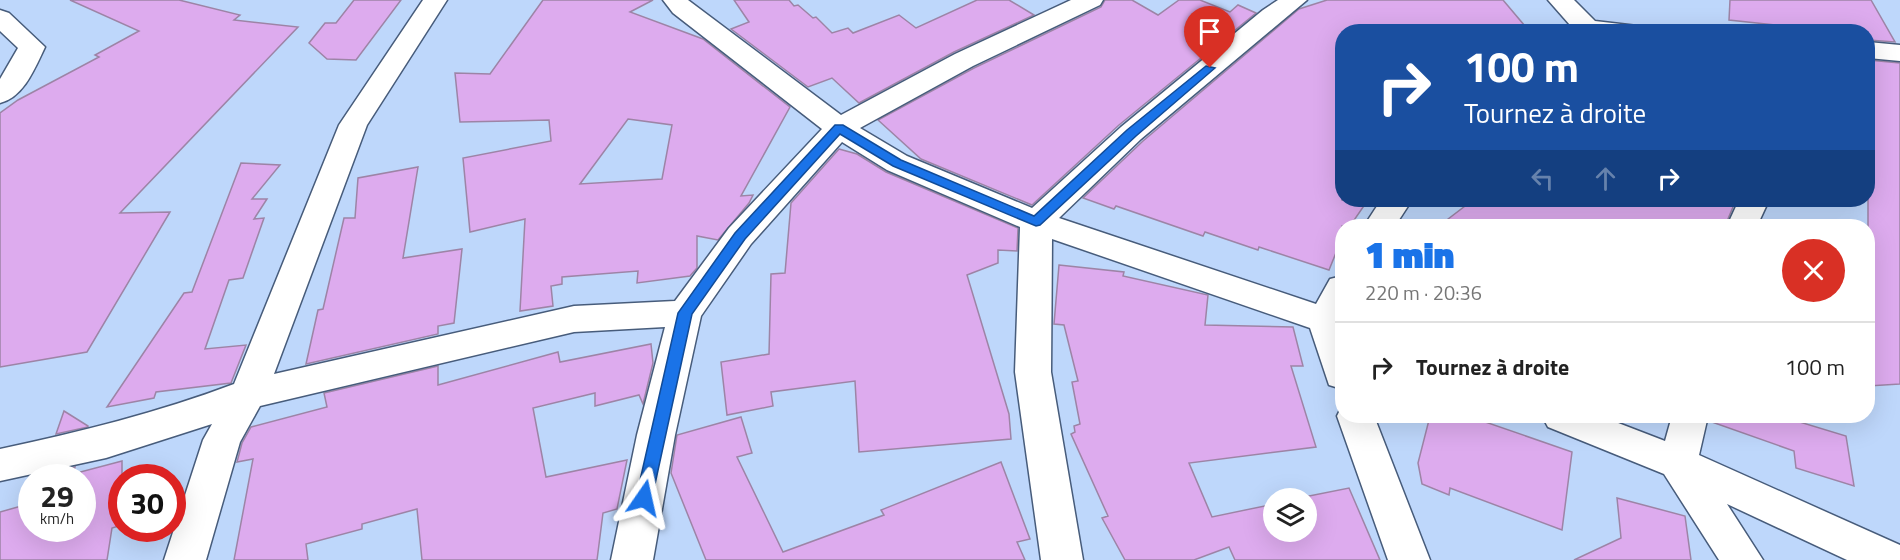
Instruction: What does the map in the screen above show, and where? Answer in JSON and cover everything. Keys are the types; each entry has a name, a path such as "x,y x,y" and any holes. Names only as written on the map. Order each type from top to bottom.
{"street":[{"path":"184,560 222,440 248,394 353,125 435,0"},
{"path":"675,0 682,8 839,128 897,163 1036,222 1333,323"},
{"path":"632,560 656,435 685,313 740,236 839,128 964,60 1091,0"},
{"path":"1062,560 1033,372 1036,222 1131,133 1272,15 1295,0"},
{"path":"1560,0 1576,24"},
{"path":"0,18 32,47 17,77 0,95"},
{"path":"1875,51 1900,53"},
{"path":"0,465 106,441 194,415 248,394 574,318 685,313"},
{"path":"1359,423 1409,560"},
{"path":"1578,423 1678,463 1890,560"},
{"path":"1688,423 1678,463 1742,560"}],"building":[{"path":"70,0 179,0 240,15 234,20 298,27 120,213 170,212 87,352 0,367 0,113 18,100 99,57 95,55 139,31"},
{"path":"354,0 401,0 356,60 327,59 309,43 325,23 336,23"},
{"path":"543,0 653,0 630,12 703,39 790,107 741,196 753,195 749,203 718,240 697,236 697,268 690,276 637,283 638,271 562,277 562,284 551,286 553,306 520,311 525,219 470,232 463,158 551,141 549,120 460,122 455,73 490,74","holes":["628,119 672,125 662,179 580,184"]},
{"path":"734,0 789,0 813,18 816,17 832,33 848,28 853,33 899,15 916,28 977,0 1009,0 1034,15 954,52 859,103 832,78 808,87 731,29 749,22"},
{"path":"1105,0 1132,0 1158,15 1179,0 1200,0 1230,12 1238,5 1256,13 1119,125 1032,205 921,159 878,120 974,68 1101,7"},
{"path":"1327,0 1503,0 1523,24 1335,24 1335,207 1363,207 1355,219 1335,219 1335,255 1329,270 1205,232 1203,236 1116,206 1114,209 1083,198 1143,141 1299,9"},
{"path":"1730,0 1871,0 1895,42 1875,41 1875,24 1766,24 1729,20"},
{"path":"1875,61 1900,63 1900,384 1875,386 1875,219 1868,219 1868,207 1875,207"},
{"path":"839,149 857,154 886,172 1018,228 1017,251 998,250 998,263 967,275 1009,414 1011,439 859,452 855,381 771,392 773,406 727,415 721,362 769,354 771,274 785,273 791,203"},
{"path":"241,163 280,165 252,199 267,199 254,219 264,218 243,278 229,280 205,349 246,345 231,383 156,392 154,398 107,407 184,293 192,292"},
{"path":"418,167 403,258 462,249 454,323 438,326 438,334 306,364 318,310 323,309 344,218 355,218 358,178"},
{"path":"1464,207 1733,207 1728,219 1448,219"},
{"path":"1059,265 1124,272 1123,276 1208,295 1205,325 1293,327 1303,366 1291,366 1316,447 1189,463 1212,517 1263,506 1263,542 1317,542 1317,494 1349,488 1380,560 1235,560 1229,547 1194,560 1125,560 1102,518 1108,516 1071,434 1075,432 1074,426 1080,424 1072,382 1078,381 1064,325 1054,324"},
{"path":"651,344 653,363 643,404 639,395 595,406 595,393 533,408 546,477 627,460 617,509 603,513 597,560 422,560 417,509 362,524 362,529 306,544 308,560 234,560 253,459 237,462 242,443 251,427 327,407 324,393 438,366 438,385 558,352 560,362"},
{"path":"64,411 88,426 88,427 56,434"},
{"path":"741,417 752,453 737,457 783,552 884,515 881,510 1001,462 1030,539 1017,542 1025,560 706,560 671,473 677,435"},
{"path":"1428,423 1488,423 1572,452 1562,530 1450,488 1449,495 1422,484 1418,463"},
{"path":"1715,423 1803,423 1846,436 1854,486 1796,468 1794,451"},
{"path":"108,465 108,542 110,542 107,560 0,560 0,512 18,507 18,542 96,542 96,468"},
{"path":"1617,498 1685,516 1691,560 1574,560 1621,538"}],"route":[{"path":"644,498 656,435 685,313 740,236 839,128 897,163 1036,222 1131,133 1210,68"}]}
